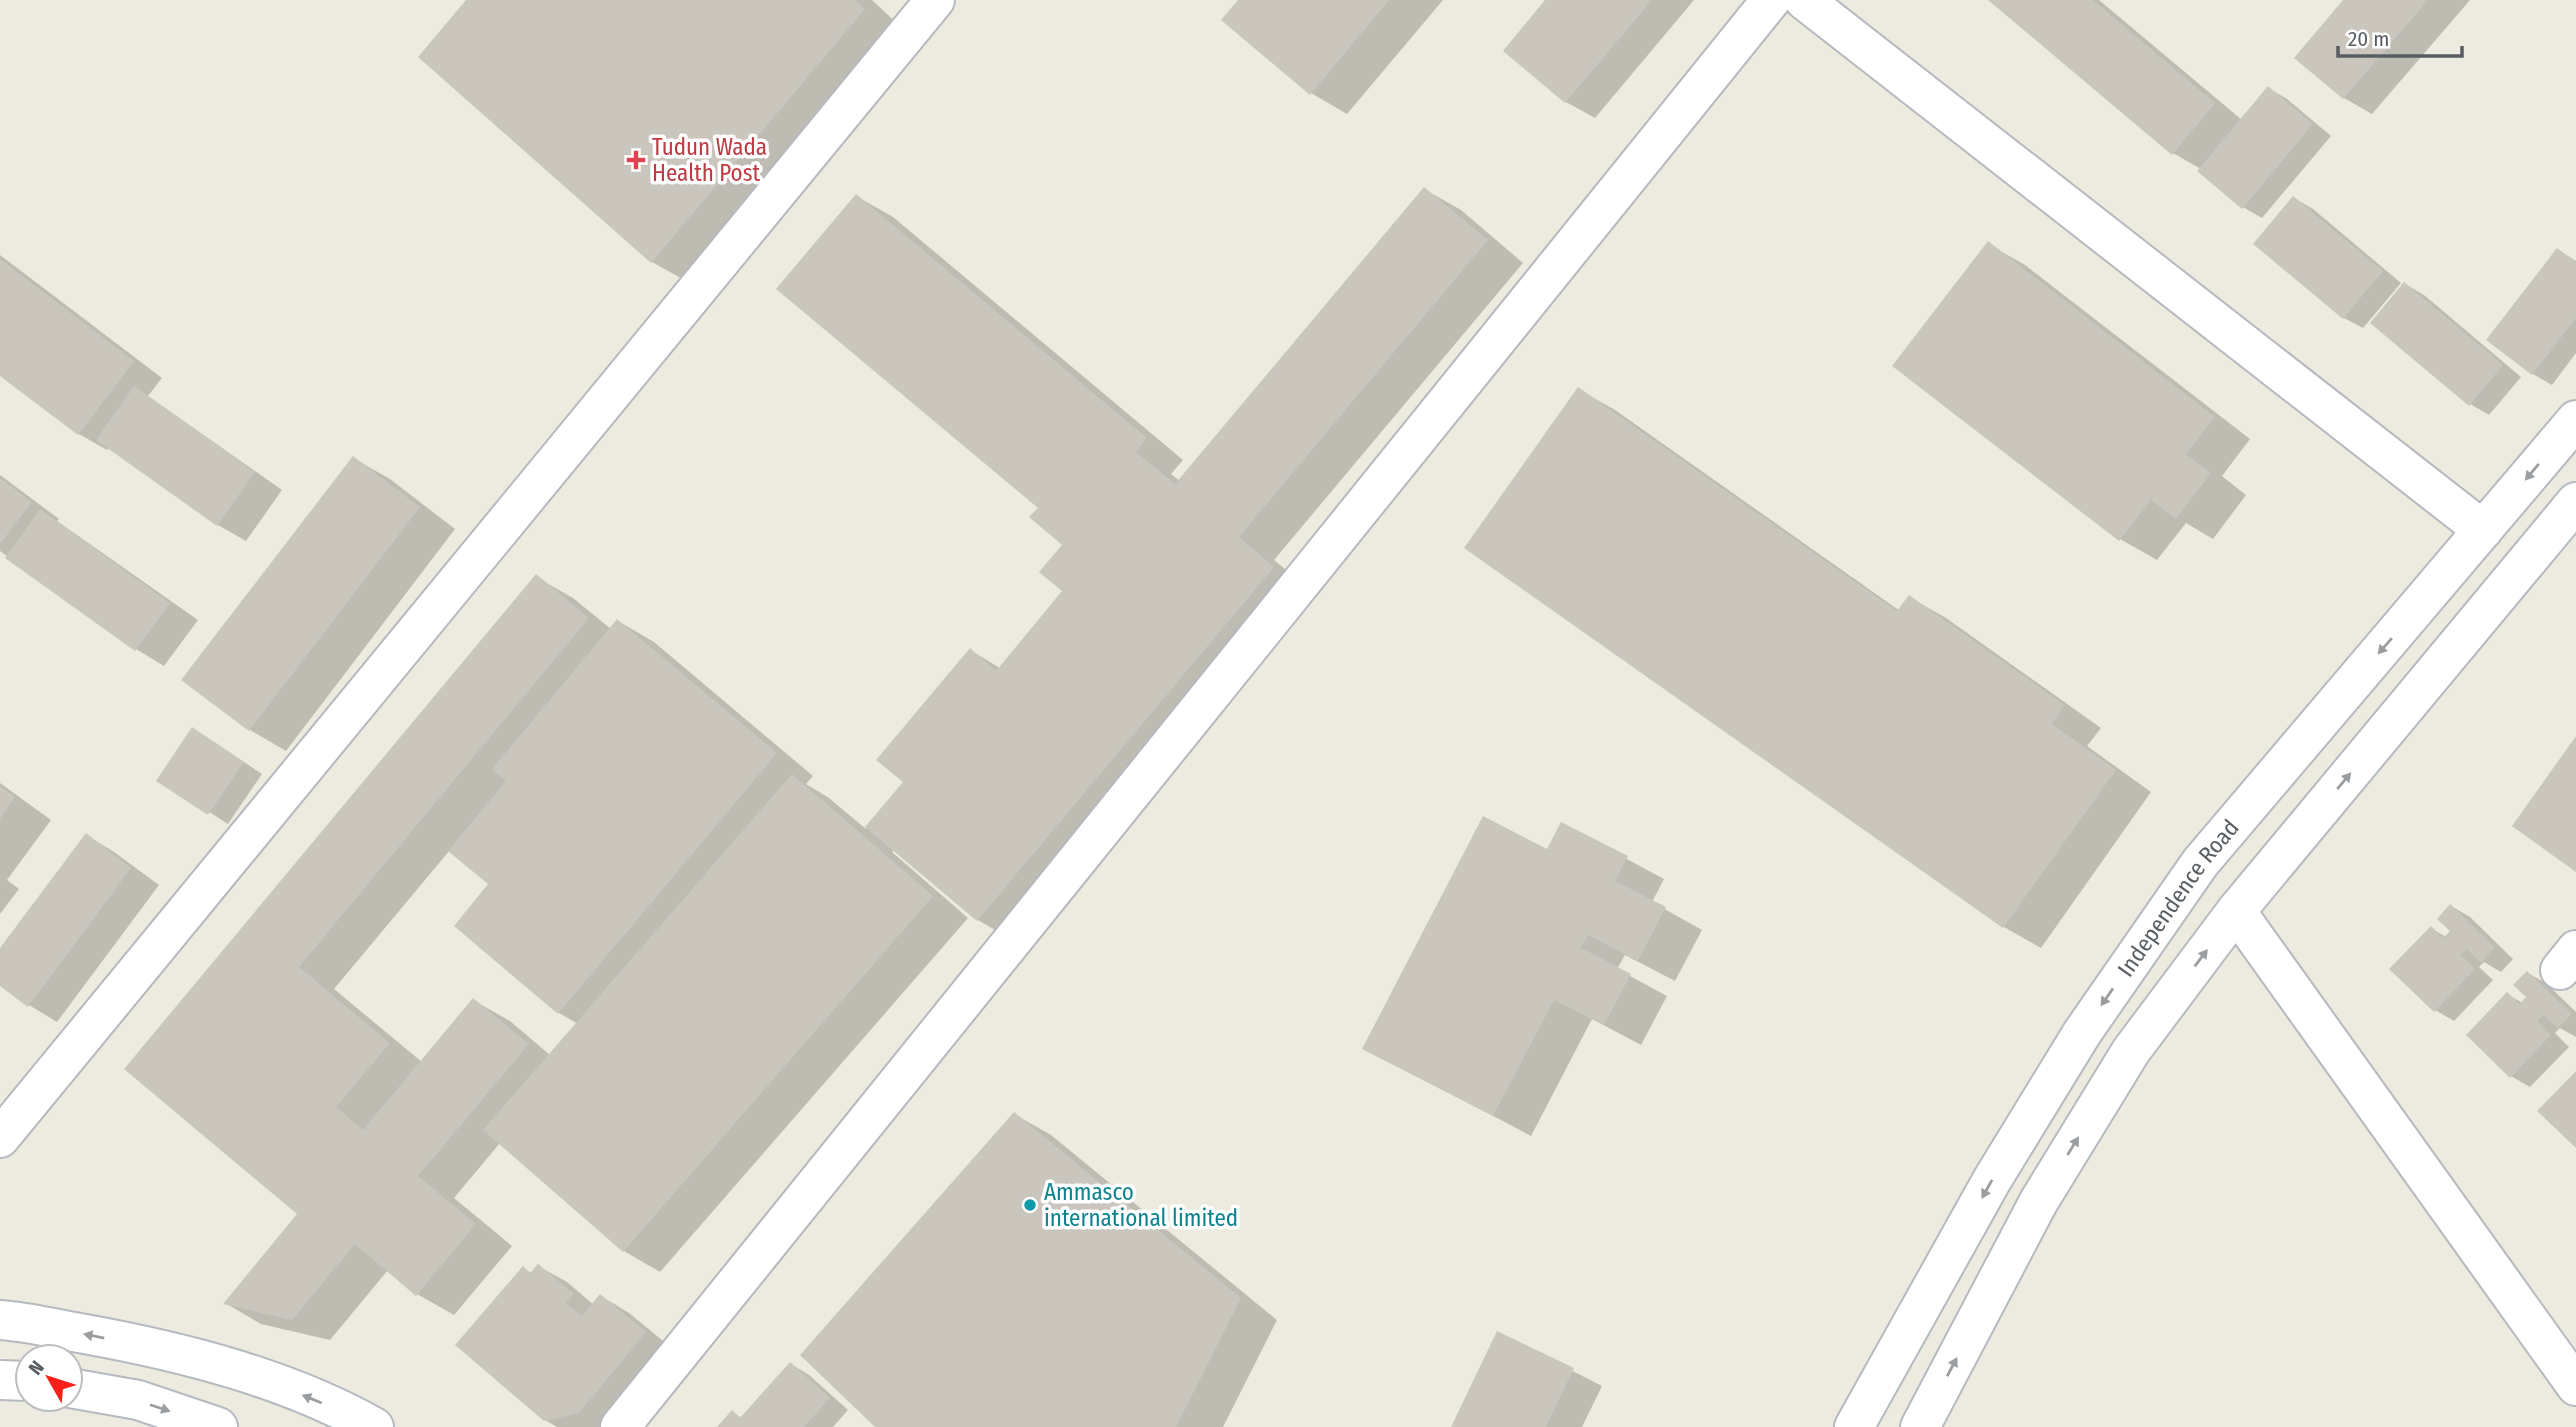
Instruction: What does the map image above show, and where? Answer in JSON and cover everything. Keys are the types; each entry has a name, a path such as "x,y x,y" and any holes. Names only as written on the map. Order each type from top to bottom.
{"street":[{"path":"0,1138 935,0"},
{"path":"620,1427 1771,0"},
{"path":"1804,0 2483,530"},
{"name":"Independence Road","path":"1854,1427 1992,1180 2081,1033 2200,863 2576,420"},
{"path":"1920,1427 2039,1201 2131,1051 2236,911 2576,502"},
{"path":"2236,911 2576,1386"},
{"path":"0,1320 188,1355 274,1384 355,1416 374,1427"},
{"path":"84,1390 138,1400 218,1427"}],"building":[{"name":"Tudun Wada Health Post","path":"466,0 855,0 865,9 651,263 418,57"},
{"path":"1238,0 1389,0 1310,95 1221,20"},
{"path":"1545,0 1652,0 1565,103 1503,51"},
{"path":"1988,0 2093,0 2215,103 2172,155"},
{"path":"2343,0 2428,0 2343,99 2294,58"},
{"path":"2268,86 2313,124 2242,209 2197,171"},
{"path":"1424,187 1488,240 1239,537 1274,567 977,921 865,827 903,782 876,760 970,648 996,671 1062,591 1039,572 1062,545 1029,517 1038,508 776,289 856,194 1147,438 1136,452 1175,484"},
{"path":"2293,196 2383,271 2343,319 2253,244"},
{"path":"1988,241 2215,417 2186,454 2211,473 2176,519 2151,500 2119,541 1892,366"},
{"path":"2557,248 2576,262 2576,318 2532,375 2486,340"},
{"path":"0,259 134,361 78,435 0,376"},
{"path":"2404,282 2503,365 2469,406 2370,323"},
{"path":"134,386 255,472 217,526 96,440"},
{"path":"1578,387 1897,611 1909,595 2065,705 2052,724 2116,770 2003,928 1464,548"},
{"path":"353,456 420,507 249,731 181,680"},
{"path":"0,478 32,502 0,544"},
{"path":"40,509 170,603 135,651 5,558"},
{"path":"536,574 589,618 299,967 390,1043 336,1107 363,1130 473,998 529,1044 418,1176 476,1224 416,1296 355,1244 292,1320 223,1304 297,1214 124,1069"},
{"path":"617,619 777,753 558,1014 454,926 488,884 448,851 506,781 492,769"},
{"path":"192,727 244,762 208,815 156,781"},
{"path":"2576,736 2576,872 2512,826"},
{"path":"792,774 933,896 623,1252 483,1130"},
{"path":"0,786 15,797 0,819"},
{"path":"1483,816 1547,849 1561,822 1628,856 1615,881 1666,907 1638,961 1588,935 1581,948 1631,974 1604,1025 1554,1000 1493,1116 1362,1049"},
{"path":"86,833 131,868 28,1007 0,986 0,948"},
{"path":"2450,904 2495,947 2481,963 2467,949 2461,955 2475,969 2434,1012 2389,969 2431,926 2443,938 2450,931 2437,919"},
{"path":"2527,971 2572,1014 2558,1028 2543,1015 2537,1021 2551,1035 2510,1078 2466,1035 2507,992 2520,1004 2526,997 2513,985"},
{"path":"2576,1071 2576,1148 2537,1111"},
{"name":"Ammasco international limited","path":"1014,1112 1241,1298 1176,1427 875,1427 800,1355"},
{"path":"538,1264 574,1294 566,1303 582,1316 600,1294 646,1332 579,1413 544,1421 455,1345 523,1266 530,1273"},
{"path":"1497,1331 1574,1368 1546,1427 1451,1427"},
{"path":"790,1362 830,1398 804,1427 717,1427 732,1410 740,1418"}],"place":[{"name":"Tudun Wada Health Post","path":"636,160"},
{"name":"Ammasco international limited","path":"1030,1205"}]}
